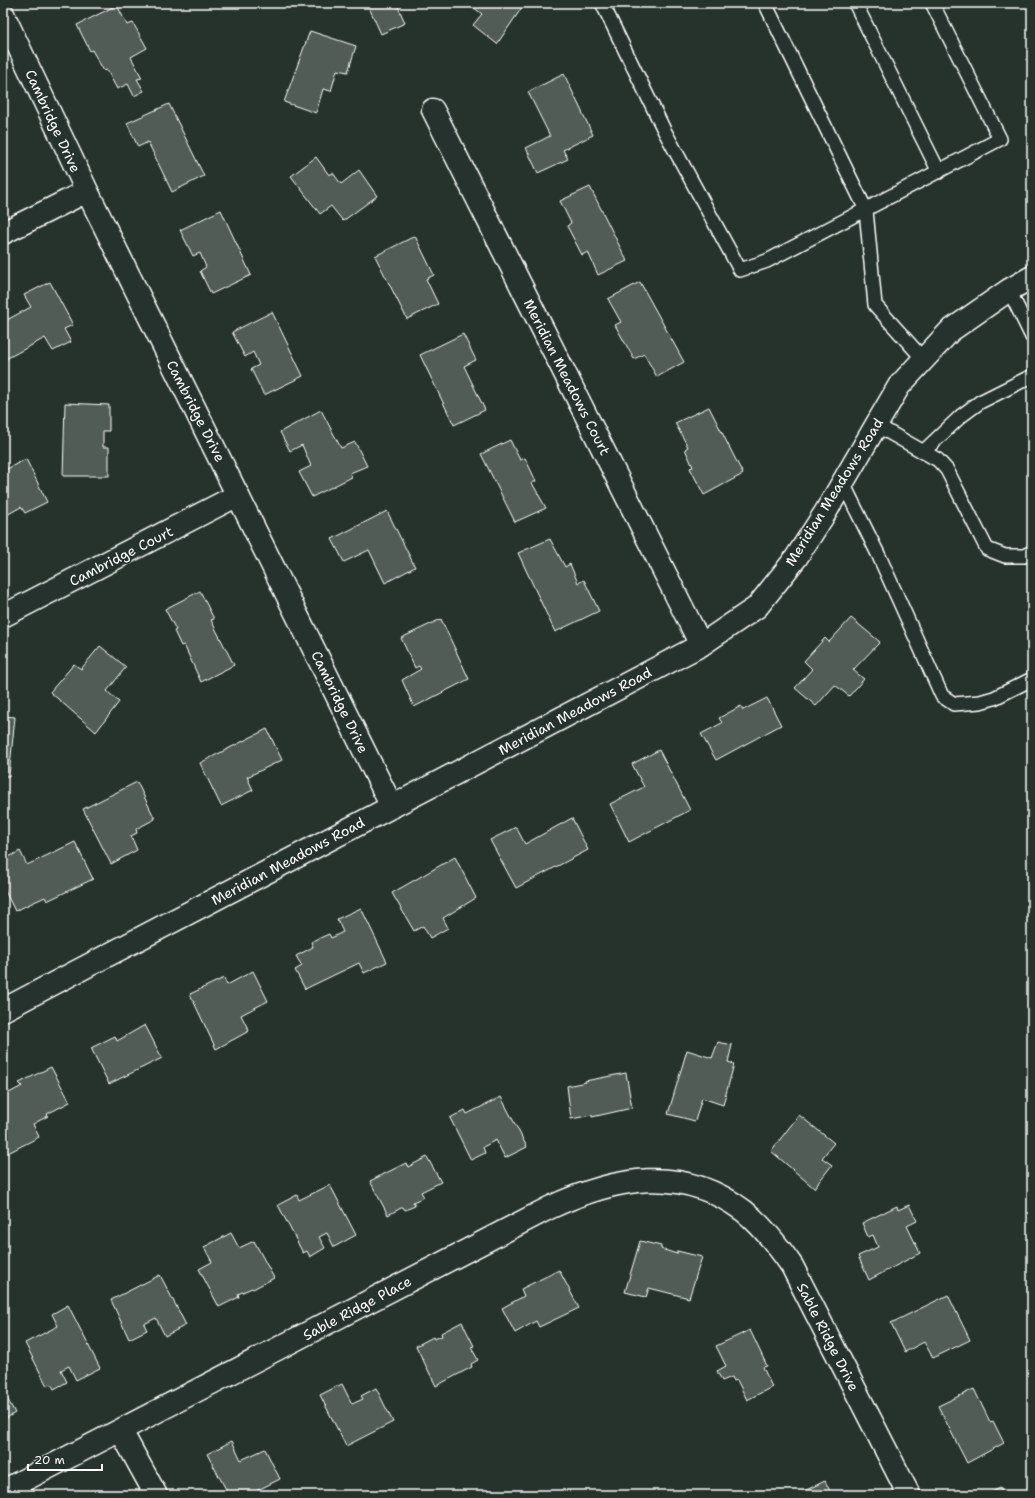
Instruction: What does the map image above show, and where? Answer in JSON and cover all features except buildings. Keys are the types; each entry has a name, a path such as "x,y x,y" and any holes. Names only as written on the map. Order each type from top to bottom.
{"street":[{"name":"Cambridge Drive","path":"3,14 87,191 392,807"},
{"name":"Meridian Meadows Court","path":"433,110 701,645"},
{"path":"3,233 87,191"},
{"name":"Meridian Meadows Road","path":"3,1010 701,645 757,607 796,558 843,483 899,386 950,331 1010,290 1032,277"},
{"name":"Cambridge Court","path":"3,616 238,495"},
{"name":"Sable Ridge Place","path":"3,1492 549,1208 582,1193 615,1184 650,1180 669,1180 692,1185 723,1198"},
{"name":"Sable Ridge Drive","path":"723,1198 744,1211 766,1232 792,1266 909,1495"},
{"path":"121,1431 156,1495"}],"lane":[{"path":"602,3 664,130 740,270 767,261 1000,139 932,3"},
{"path":"765,3 866,210 875,305 924,360"},
{"path":"855,3 939,172"},
{"path":"1010,290 1032,337"},
{"path":"923,452 961,416 980,402 1032,376"},
{"path":"876,426 938,460 947,470 988,549 1005,556 1024,556 1032,552"},
{"path":"843,483 879,556 942,696 954,704 980,702 994,698 1032,679"}]}
